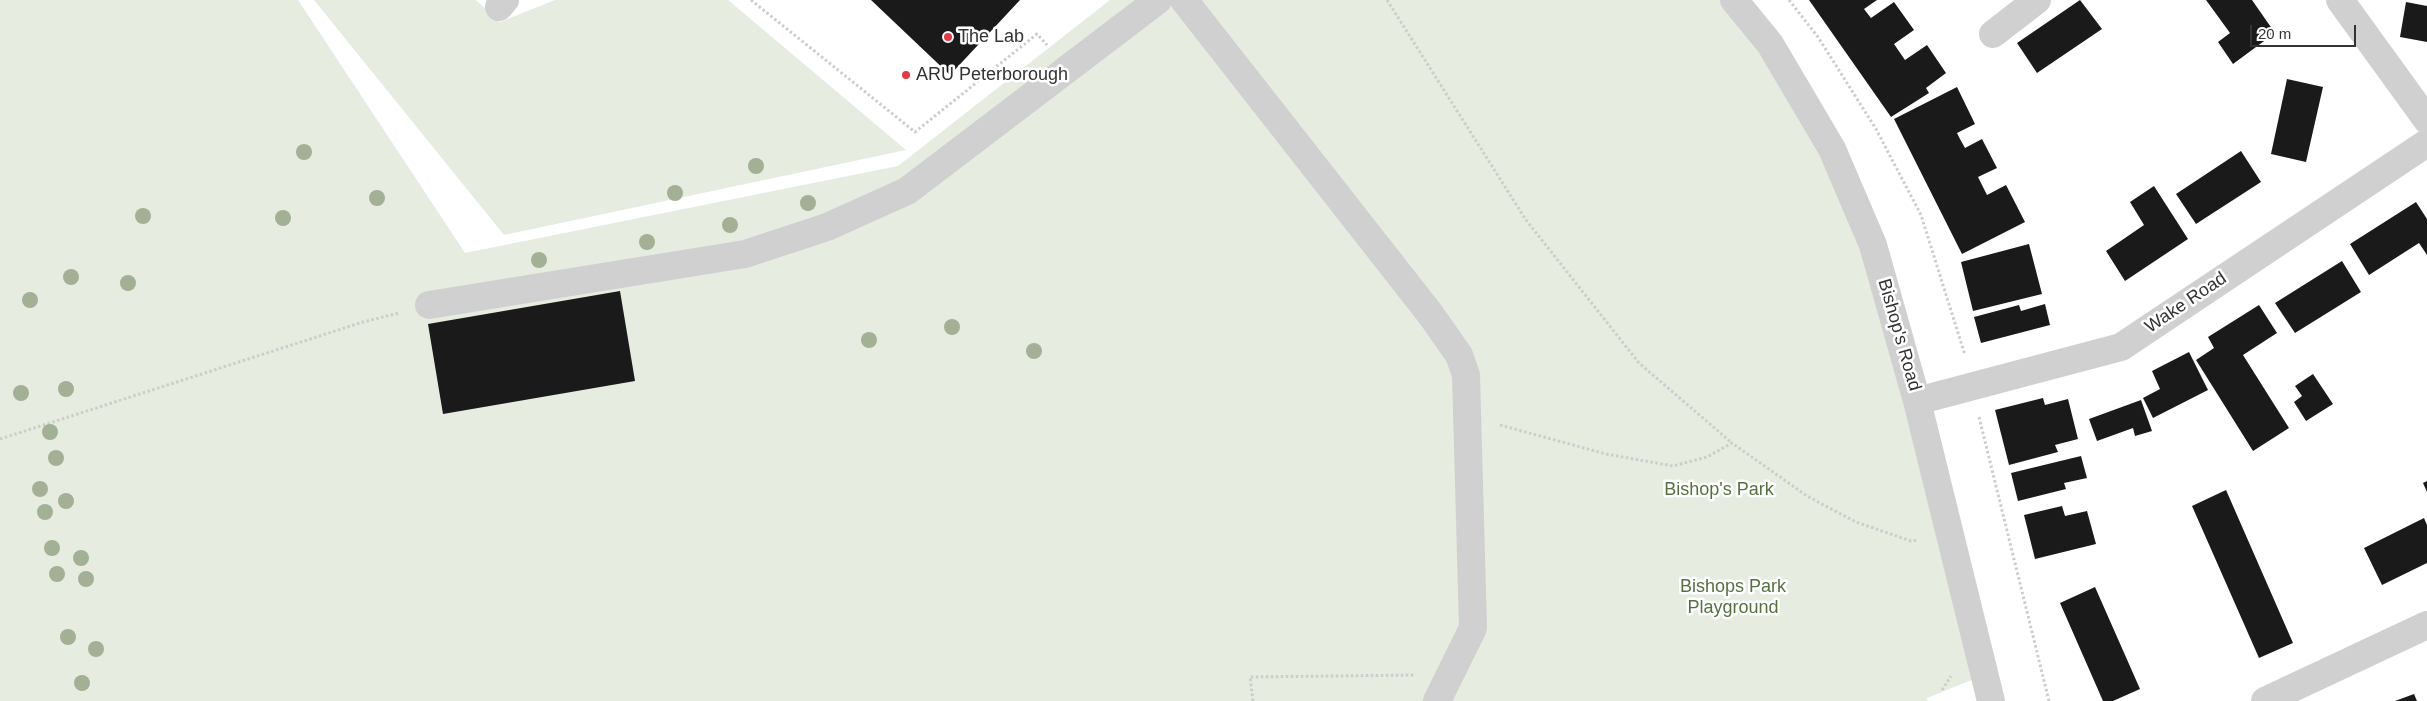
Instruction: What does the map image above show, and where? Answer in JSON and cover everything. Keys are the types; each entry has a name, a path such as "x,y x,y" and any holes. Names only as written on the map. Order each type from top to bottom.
{"street":[{"path":"429,305 745,254 827,227 907,191 1158,0"},
{"path":"1184,0 1430,314 1459,355 1466,375 1473,628 1437,701"},
{"name":"Bishop's Road","path":"1734,0 1770,44 1832,149 1873,245 1917,401 1951,538 1982,697"},
{"path":"1994,34 2037,0"},
{"path":"2340,0 2427,120"},
{"name":"Wake Road","path":"1917,401 2121,347 2427,143"},
{"path":"2265,701 2427,625"}],"path":[{"path":"751,0 915,132 1037,34 1049,48"},
{"path":"1387,0 1526,220 1639,363 1732,443 1806,496 1856,522 1910,541 1951,538"},
{"path":"1789,0 1818,37 1870,121 1921,214 1974,386 1986,450 2049,701"},
{"path":"0,439 363,322 429,305"},
{"path":"1468,416 1606,454 1673,466 1707,457 1732,443"},
{"path":"1253,701 1250,677 1450,674"}],"green space":[{"path":"0,0 298,0 465,253 898,166 1110,0 1729,0 1832,149 1984,675 1927,698 1928,701 0,701"},
{"path":"314,0 476,0 500,22 555,0 728,0 906,150 504,235"}],"building":[{"name":"The Lab","path":"871,0 1020,0 950,75"},
{"path":"1809,0 1877,0 1864,9 1871,18 1894,2 1914,30 1894,44 1905,60 1927,45 1946,73 1926,88 1929,93 1891,117"},
{"path":"2080,0 2102,29 2037,73 2017,43"},
{"path":"2206,0 2252,0 2275,33 2233,64 2218,42 2230,33"},
{"path":"2406,2 2427,6 2427,42 2400,37"},
{"path":"2287,79 2323,87 2306,162 2271,154"},
{"path":"1957,87 1975,124 1957,133 1965,148 1982,139 1997,168 1978,177 1987,195 2006,185 2025,222 1962,254 1894,119"},
{"path":"2241,151 2261,182 2196,224 2176,194"},
{"path":"2154,186 2188,239 2125,281 2106,251 2144,225 2130,202"},
{"path":"2416,202 2427,219 2427,255 2419,243 2369,275 2350,244"},
{"path":"2029,244 2042,294 1973,311 1961,262"},
{"path":"2342,261 2361,292 2295,333 2275,303"},
{"path":"620,291 635,381 443,414 428,324"},
{"path":"2045,304 2050,325 1981,343 1974,317 2019,305 2021,311"},
{"path":"2259,305 2277,333 2243,355 2289,428 2253,451 2196,360 2214,348 2208,337"},
{"path":"2189,352 2208,390 2153,418 2143,398 2160,389 2152,371"},
{"path":"2313,374 2333,404 2306,421 2294,402 2302,396 2295,386"},
{"path":"2043,398 2045,405 2068,399 2078,439 2055,445 2058,452 2009,465 1995,410"},
{"path":"2141,400 2152,431 2135,436 2133,428 2097,441 2089,419"},
{"path":"2081,456 2087,478 2064,483 2066,489 2018,501 2011,473"},
{"path":"2427,481 2427,492 2423,483"},
{"path":"2226,490 2293,643 2259,658 2192,506"},
{"path":"2062,506 2065,516 2087,511 2096,544 2035,559 2024,515"},
{"path":"2424,518 2427,525 2427,563 2382,585 2364,548"},
{"path":"2095,587 2140,689 2113,701 2103,701 2060,603"},
{"path":"2414,694 2417,701 2395,701"}],"place":[{"name":"The Lab","path":"948,37"},
{"name":"ARU Peterborough","path":"906,75"}],"park label":[{"name":"Bishop's Park","path":"1719,490"},
{"name":"Bishops Park Playground","path":"1733,597"}]}
